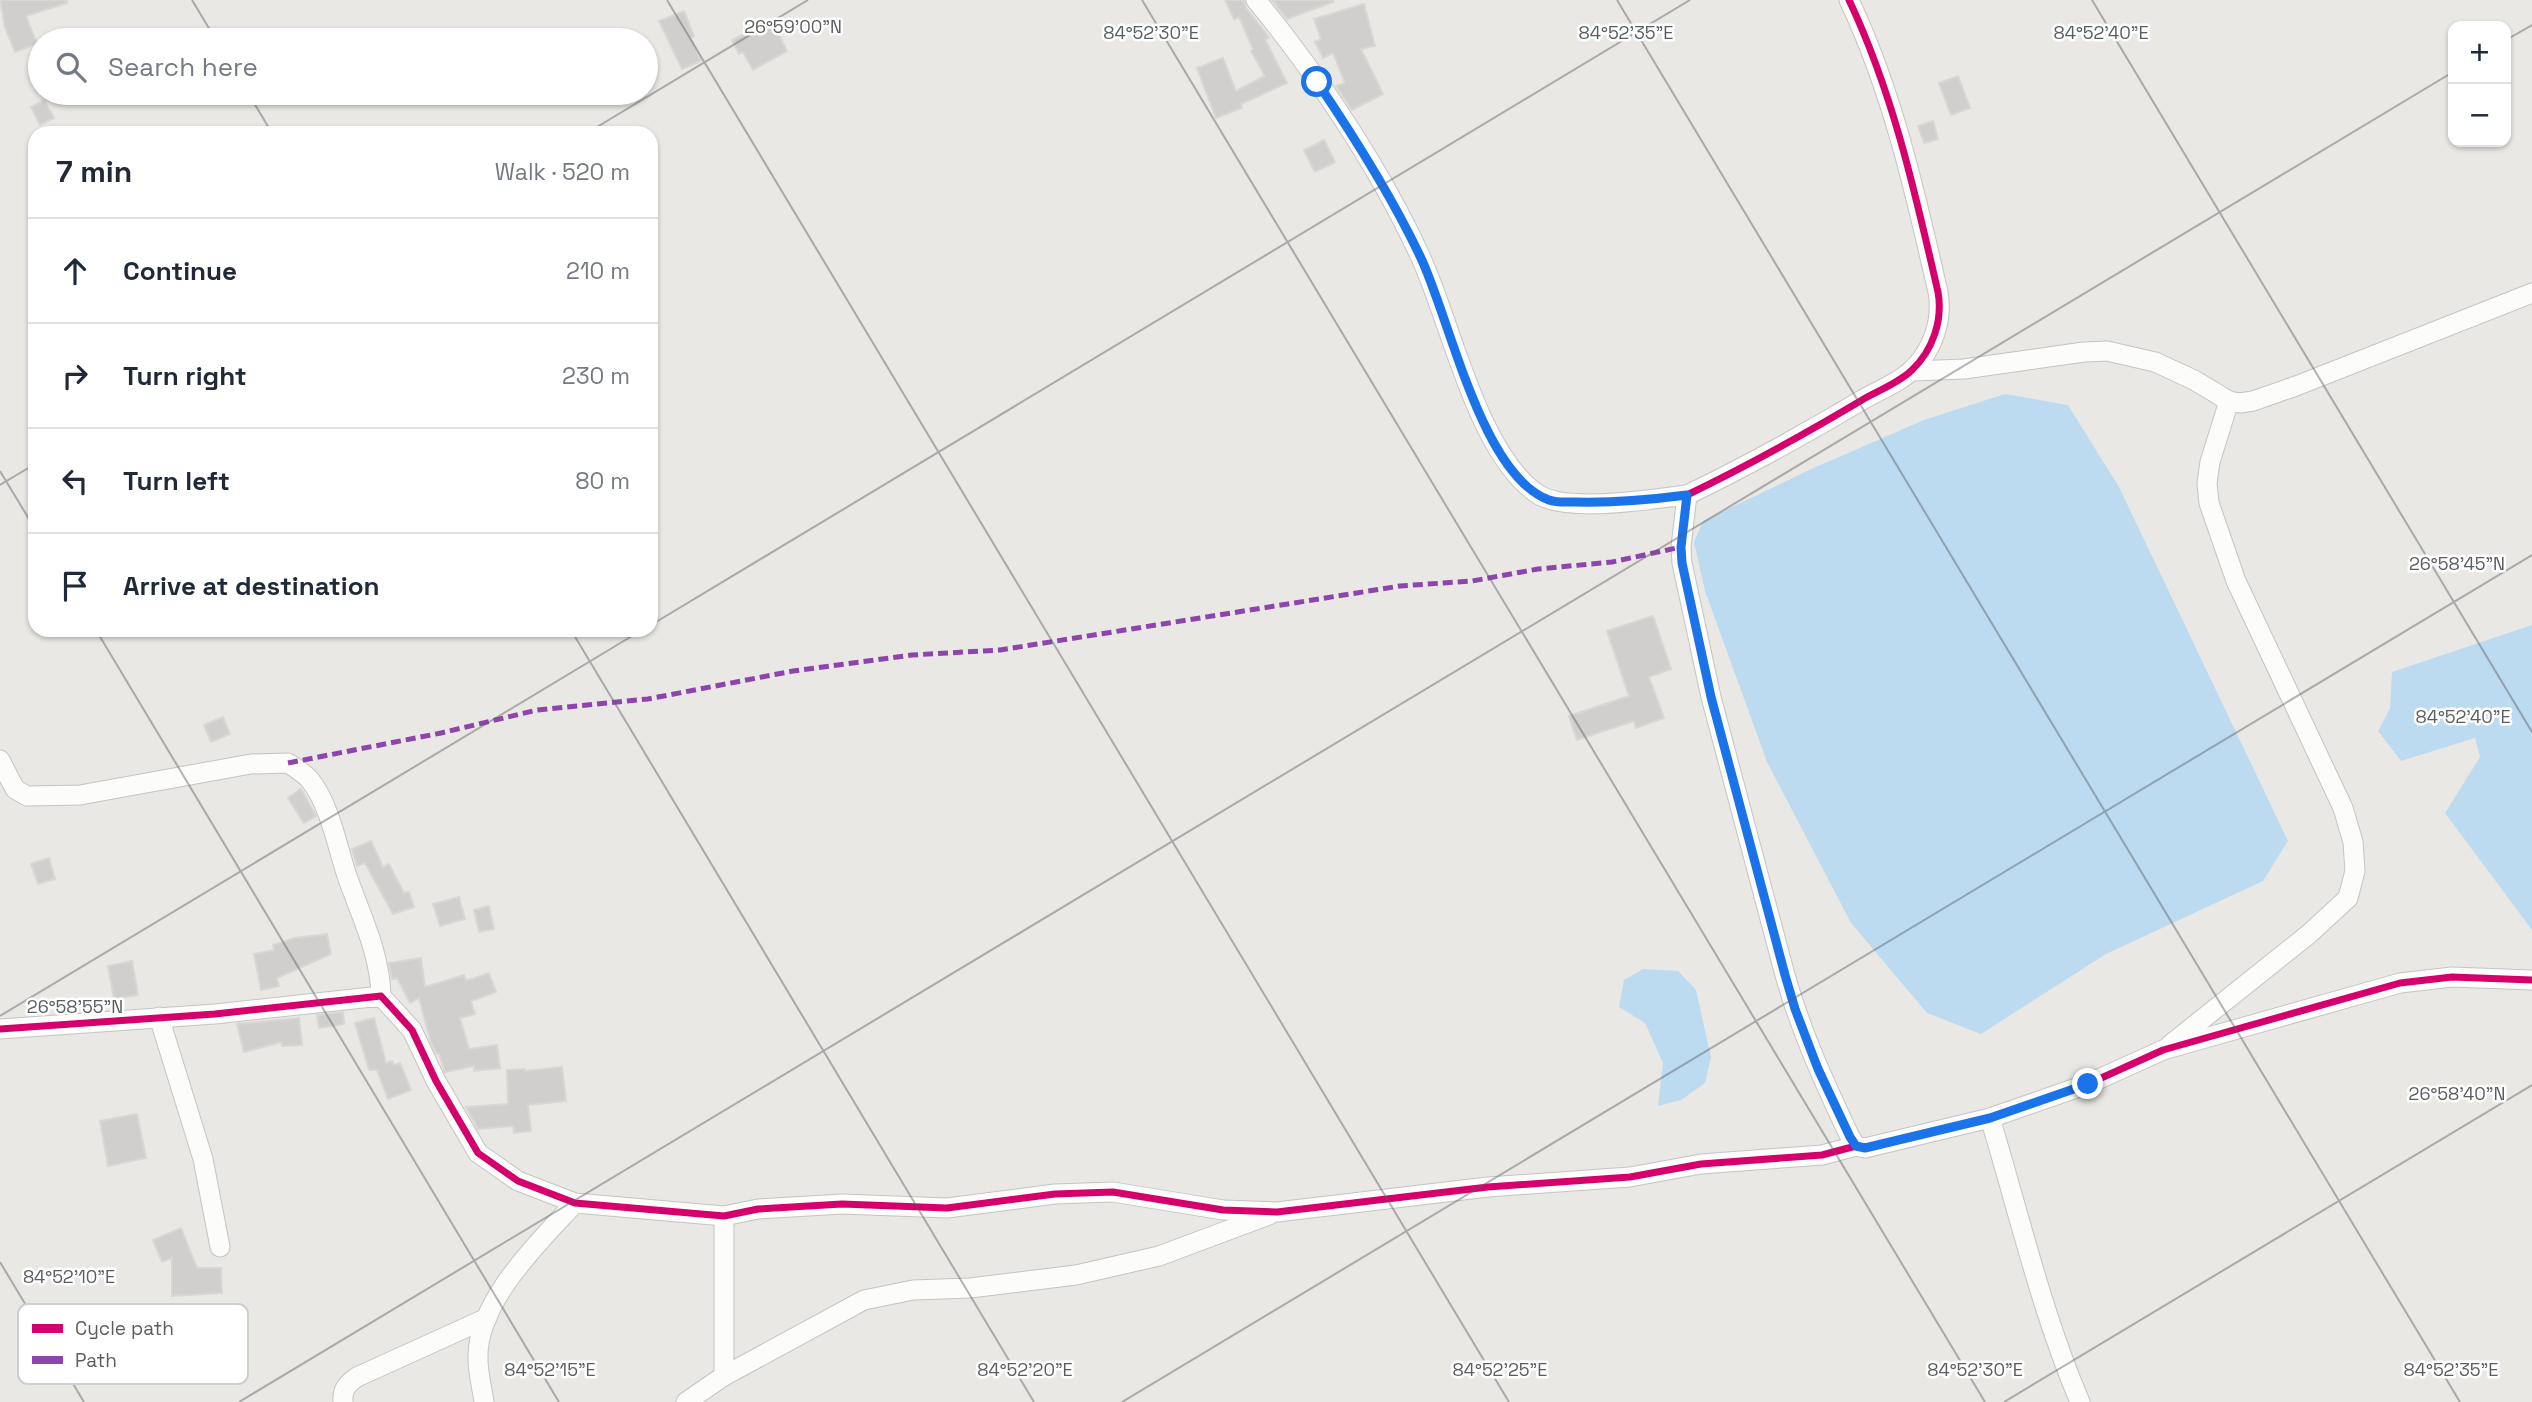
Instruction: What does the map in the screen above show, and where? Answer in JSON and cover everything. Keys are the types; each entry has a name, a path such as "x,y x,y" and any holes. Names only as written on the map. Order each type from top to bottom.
{"street":[{"path":"1256,0 1278,27 1355,139 1422,258 1473,397 1502,457 1536,493 1551,502 1618,503 1687,495 1809,432 1912,371 1929,346 1939,322 1941,307 1908,163 1882,78 1849,0"},
{"path":"1912,371 1964,369 2107,351 2155,362 2194,380 2229,401 2240,403 2296,386 2532,293"},
{"path":"2163,1050 2309,934 2348,898 2355,871 2353,842 2343,808 2236,581 2209,503 2207,483 2210,462 2229,401"},
{"path":"1687,495 1681,547 1682,563 1711,697 1795,1009 1818,1069 1856,1146"},
{"path":"0,761 15,789 27,796 80,795 251,764 288,763 310,780 323,805 370,936 380,977 381,996 412,1030 436,1081 478,1153 518,1181 575,1203 724,1216 758,1209 842,1204 947,1208 1055,1194 1113,1192 1223,1210 1277,1212 1488,1187 1630,1177 1702,1164 1822,1156 1856,1146 1865,1148 1990,1118 2088,1084 2163,1050 2400,983 2452,978 2532,980"},
{"path":"0,1029 215,1014 381,996"},
{"path":"159,1017 203,1159 220,1247"},
{"path":"1990,1118 2045,1307 2063,1363 2080,1402"},
{"path":"484,1402 478,1359 480,1337 487,1318 524,1258 575,1203"},
{"path":"686,1402 723,1376 864,1300 913,1290 970,1289 1076,1275 1158,1256 1277,1212"},
{"path":"723,1376 724,1216"},
{"path":"344,1402 343,1394 347,1384 357,1377 487,1318"}],"water":[{"path":"2005,394 2068,405 2119,487 2288,841 2263,881 2106,954 1981,1034 1927,1013 1851,923 1767,762 1705,591 1694,542 1703,521 1809,470 1924,420"},
{"path":"2532,625 2532,930 2445,813 2480,757 2475,738 2401,761 2378,731 2390,709 2392,672"},
{"path":"1643,969 1678,971 1696,990 1711,1057 1705,1083 1681,1100 1658,1106 1663,1063 1645,1023 1619,1007 1624,980"}],"building":[{"path":"0,0 67,0 67,3 26,16 31,28 28,28 28,47 15,52 5,27"},
{"path":"1225,0 1244,0 1246,8 1269,38 1265,39 1287,83 1241,104 1242,108 1216,118 1197,68 1223,58 1236,91 1265,76 1251,51 1253,49 1239,17 1234,19"},
{"path":"1272,0 1333,0 1333,2 1287,19"},
{"path":"1364,4 1375,46 1361,49 1383,94 1352,110 1336,86 1345,83 1333,53 1323,58 1315,42 1321,39 1314,19"},
{"path":"684,11 701,61 682,69 659,21"},
{"path":"772,20 787,51 753,70 743,52 739,54 732,40"},
{"path":"1958,76 1970,108 1951,115 1939,83"},
{"path":"47,105 54,118 40,125 31,107"},
{"path":"1933,121 1938,139 1924,143 1918,126"},
{"path":"1324,140 1335,162 1315,172 1304,150"},
{"path":"1653,616 1671,669 1649,677 1664,718 1636,728 1634,721 1577,740 1569,716 1629,696 1607,631"},
{"path":"223,717 230,734 211,742 204,725"},
{"path":"301,789 316,816 304,823 288,798"},
{"path":"371,841 383,867 389,864 404,893 409,892 414,907 393,914 365,863 357,866 352,849"},
{"path":"49,858 55,879 38,884 31,864"},
{"path":"459,897 465,919 440,926 433,904"},
{"path":"489,906 494,929 479,932 474,910"},
{"path":"327,934 331,954 277,978 279,986 261,990 254,954 274,950 273,945 295,938"},
{"path":"421,958 425,987 464,975 466,981 489,973 496,992 471,1001 475,1014 460,1018 469,1049 497,1045 500,1068 474,1071 474,1066 445,1072 439,1054 431,1043 419,998 410,1003 397,978 392,979 389,963"},
{"path":"132,961 138,995 114,999 108,966"},
{"path":"343,1012 344,1024 319,1028 317,1015"},
{"path":"299,1018 302,1045 282,1046 282,1042 244,1052 237,1024"},
{"path":"374,1018 386,1063 400,1063 411,1090 388,1099 377,1070 369,1070 355,1023"},
{"path":"562,1067 566,1101 528,1105 531,1131 514,1133 513,1126 478,1129 466,1107 508,1104 507,1070"},
{"path":"137,1114 146,1158 108,1166 100,1121"},
{"path":"181,1228 197,1268 221,1268 222,1293 172,1296 172,1258 162,1262 153,1240"}],"marked path":[{"path":"288,763 441,733 537,710 648,699 793,671 912,655 1000,650 1400,586 1472,581 1538,569 1612,562 1681,547"}],"cycle path":[{"path":"1849,0 1878,71 1911,180 1938,292 1939,313 1935,334 1926,353 1901,379 1732,473 1687,495 1681,547 1682,563 1711,697 1785,975 1814,1057 1856,1146 1865,1148 1990,1118 2088,1084 2163,1050 2400,983 2452,977 2532,980"},
{"path":"0,1029 215,1014 381,996 412,1030 436,1081 478,1153 518,1181 575,1203 724,1216 758,1209 842,1204 947,1208 1055,1194 1113,1192 1223,1210 1277,1212 1488,1187 1630,1177 1701,1164 1822,1155 1856,1146"}],"route":[{"path":"1317,82 1355,139 1422,258 1473,397 1502,457 1513,471 1536,493 1551,502 1618,503 1687,495 1681,547 1682,563 1711,697 1795,1009 1818,1069 1856,1146 1865,1148 1990,1118 2088,1084"}]}
